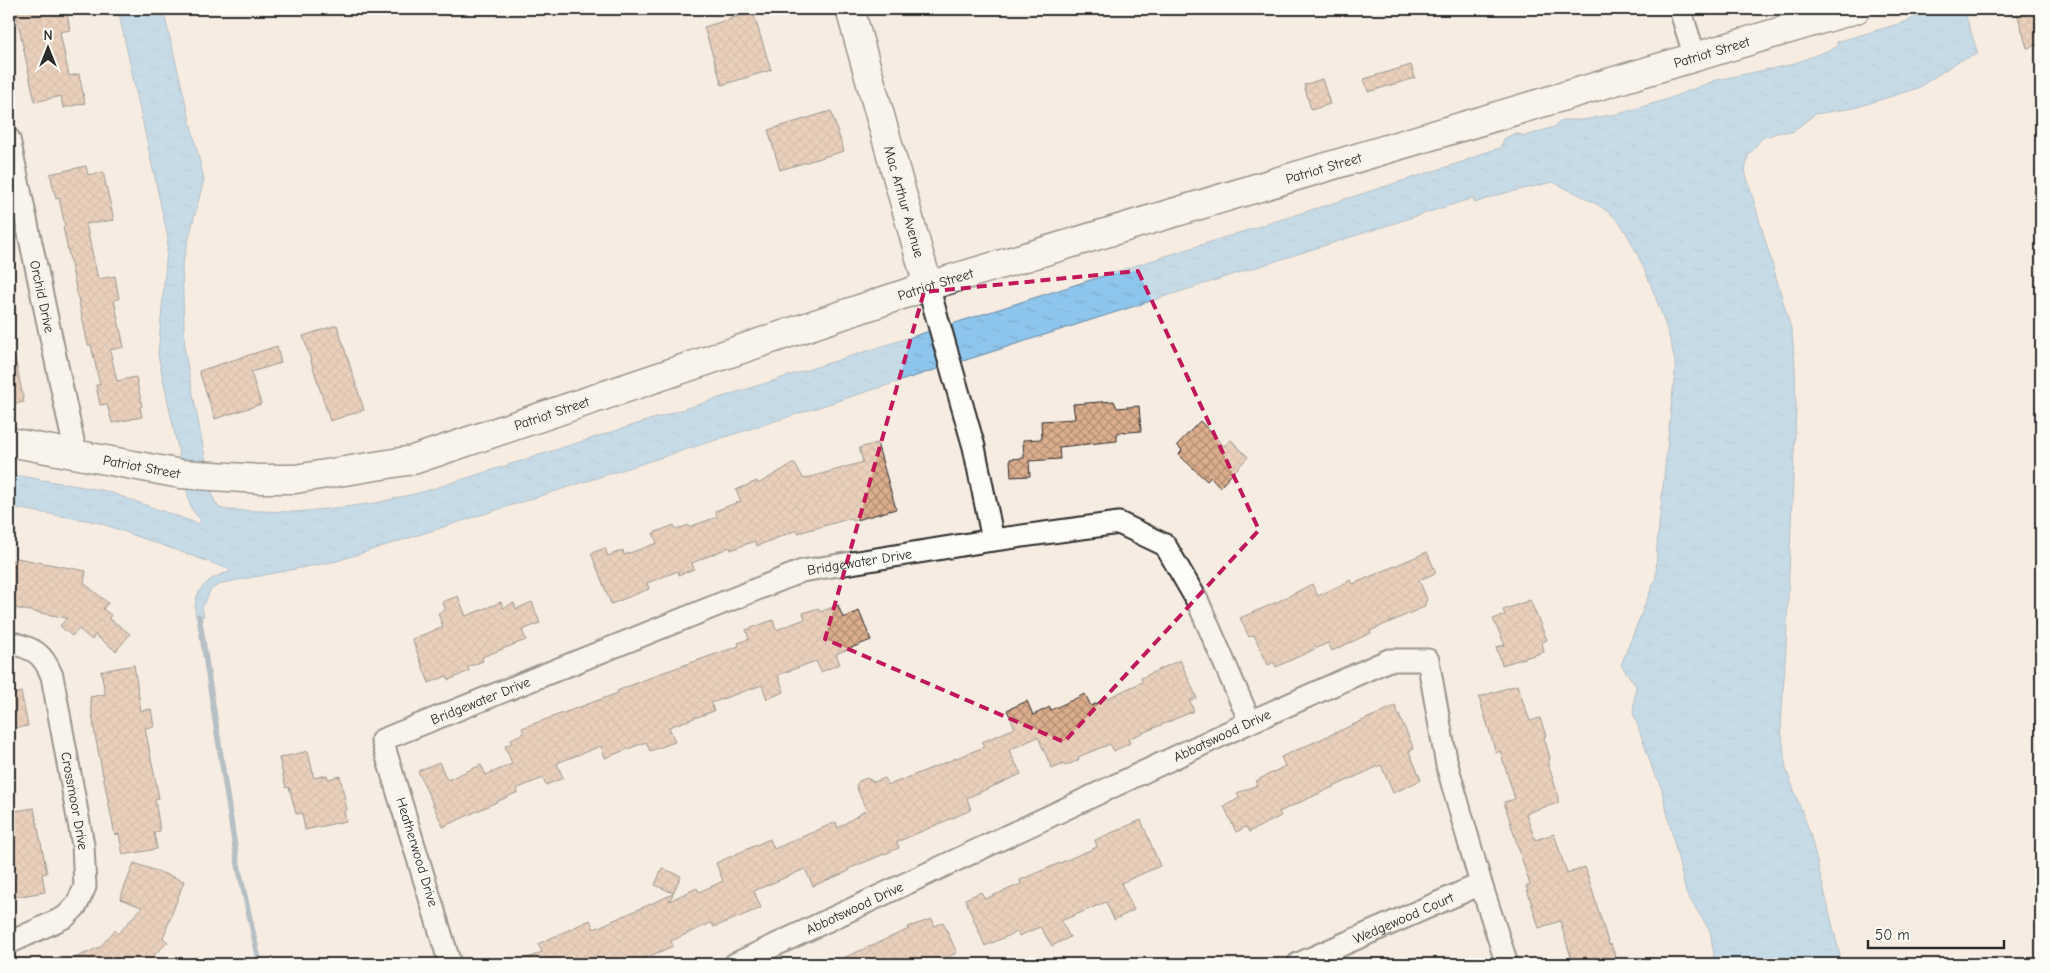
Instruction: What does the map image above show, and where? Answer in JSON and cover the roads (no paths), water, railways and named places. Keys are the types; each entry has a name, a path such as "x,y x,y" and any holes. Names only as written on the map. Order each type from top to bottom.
{"main road":[{"name":"Mac Arthur Avenue","path":"850,9 928,286"},
{"name":"Patriot Street","path":"9,442 182,474 212,477 294,479 412,460 928,286 1856,9"}],"street":[{"path":"1680,9 1695,57"},
{"name":"Orchid Drive","path":"9,139 76,455"},
{"name":"Mac Arthur Avenue","path":"928,286 974,447 993,540"},
{"name":"Bridgewater Drive","path":"382,740 802,571 993,540 1119,523 1165,545 1198,602 1250,722"},
{"name":"Crossmoor Drive","path":"9,642 28,647 40,654 46,661 52,676 83,845 86,877 82,898 65,917 9,942"},
{"name":"Abbotswood Drive","path":"735,964 1250,722 1389,660 1428,660 1447,765 1481,884 1507,964"},
{"name":"Heatherwood Drive","path":"382,740 450,964"},
{"name":"Wedgewood Court","path":"1298,964 1481,884"}],"water":[{"path":"118,9 163,9 204,179 182,265 185,353 213,498 219,508 228,510 296,512 376,503 426,491 1462,162 1500,148 1504,139 1515,133 1525,136 1554,127 1562,120 1582,120 1622,113 1665,100 1716,80 1790,65 1837,47 1837,42 1905,22 1922,14 1964,10 1978,54 1957,62 1918,88 1854,108 1815,114 1792,132 1780,132 1762,138 1748,156 1745,171 1792,332 1795,367 1796,407 1781,727 1786,769 1810,833 1842,964 1709,964 1714,955 1710,931 1686,893 1660,782 1655,776 1633,712 1636,686 1621,665 1656,577 1657,545 1675,360 1659,306 1633,244 1616,219 1594,203 1553,182 1497,195 1475,203 1473,198 337,561 223,583 211,589 202,608 204,616 196,617 196,600 202,587 214,578 230,572 229,569 97,522 9,507 9,474 106,491 199,524 201,520 192,510 188,496 158,355 168,238"}],"waterway":[{"path":"199,616 237,860 260,964"}]}
